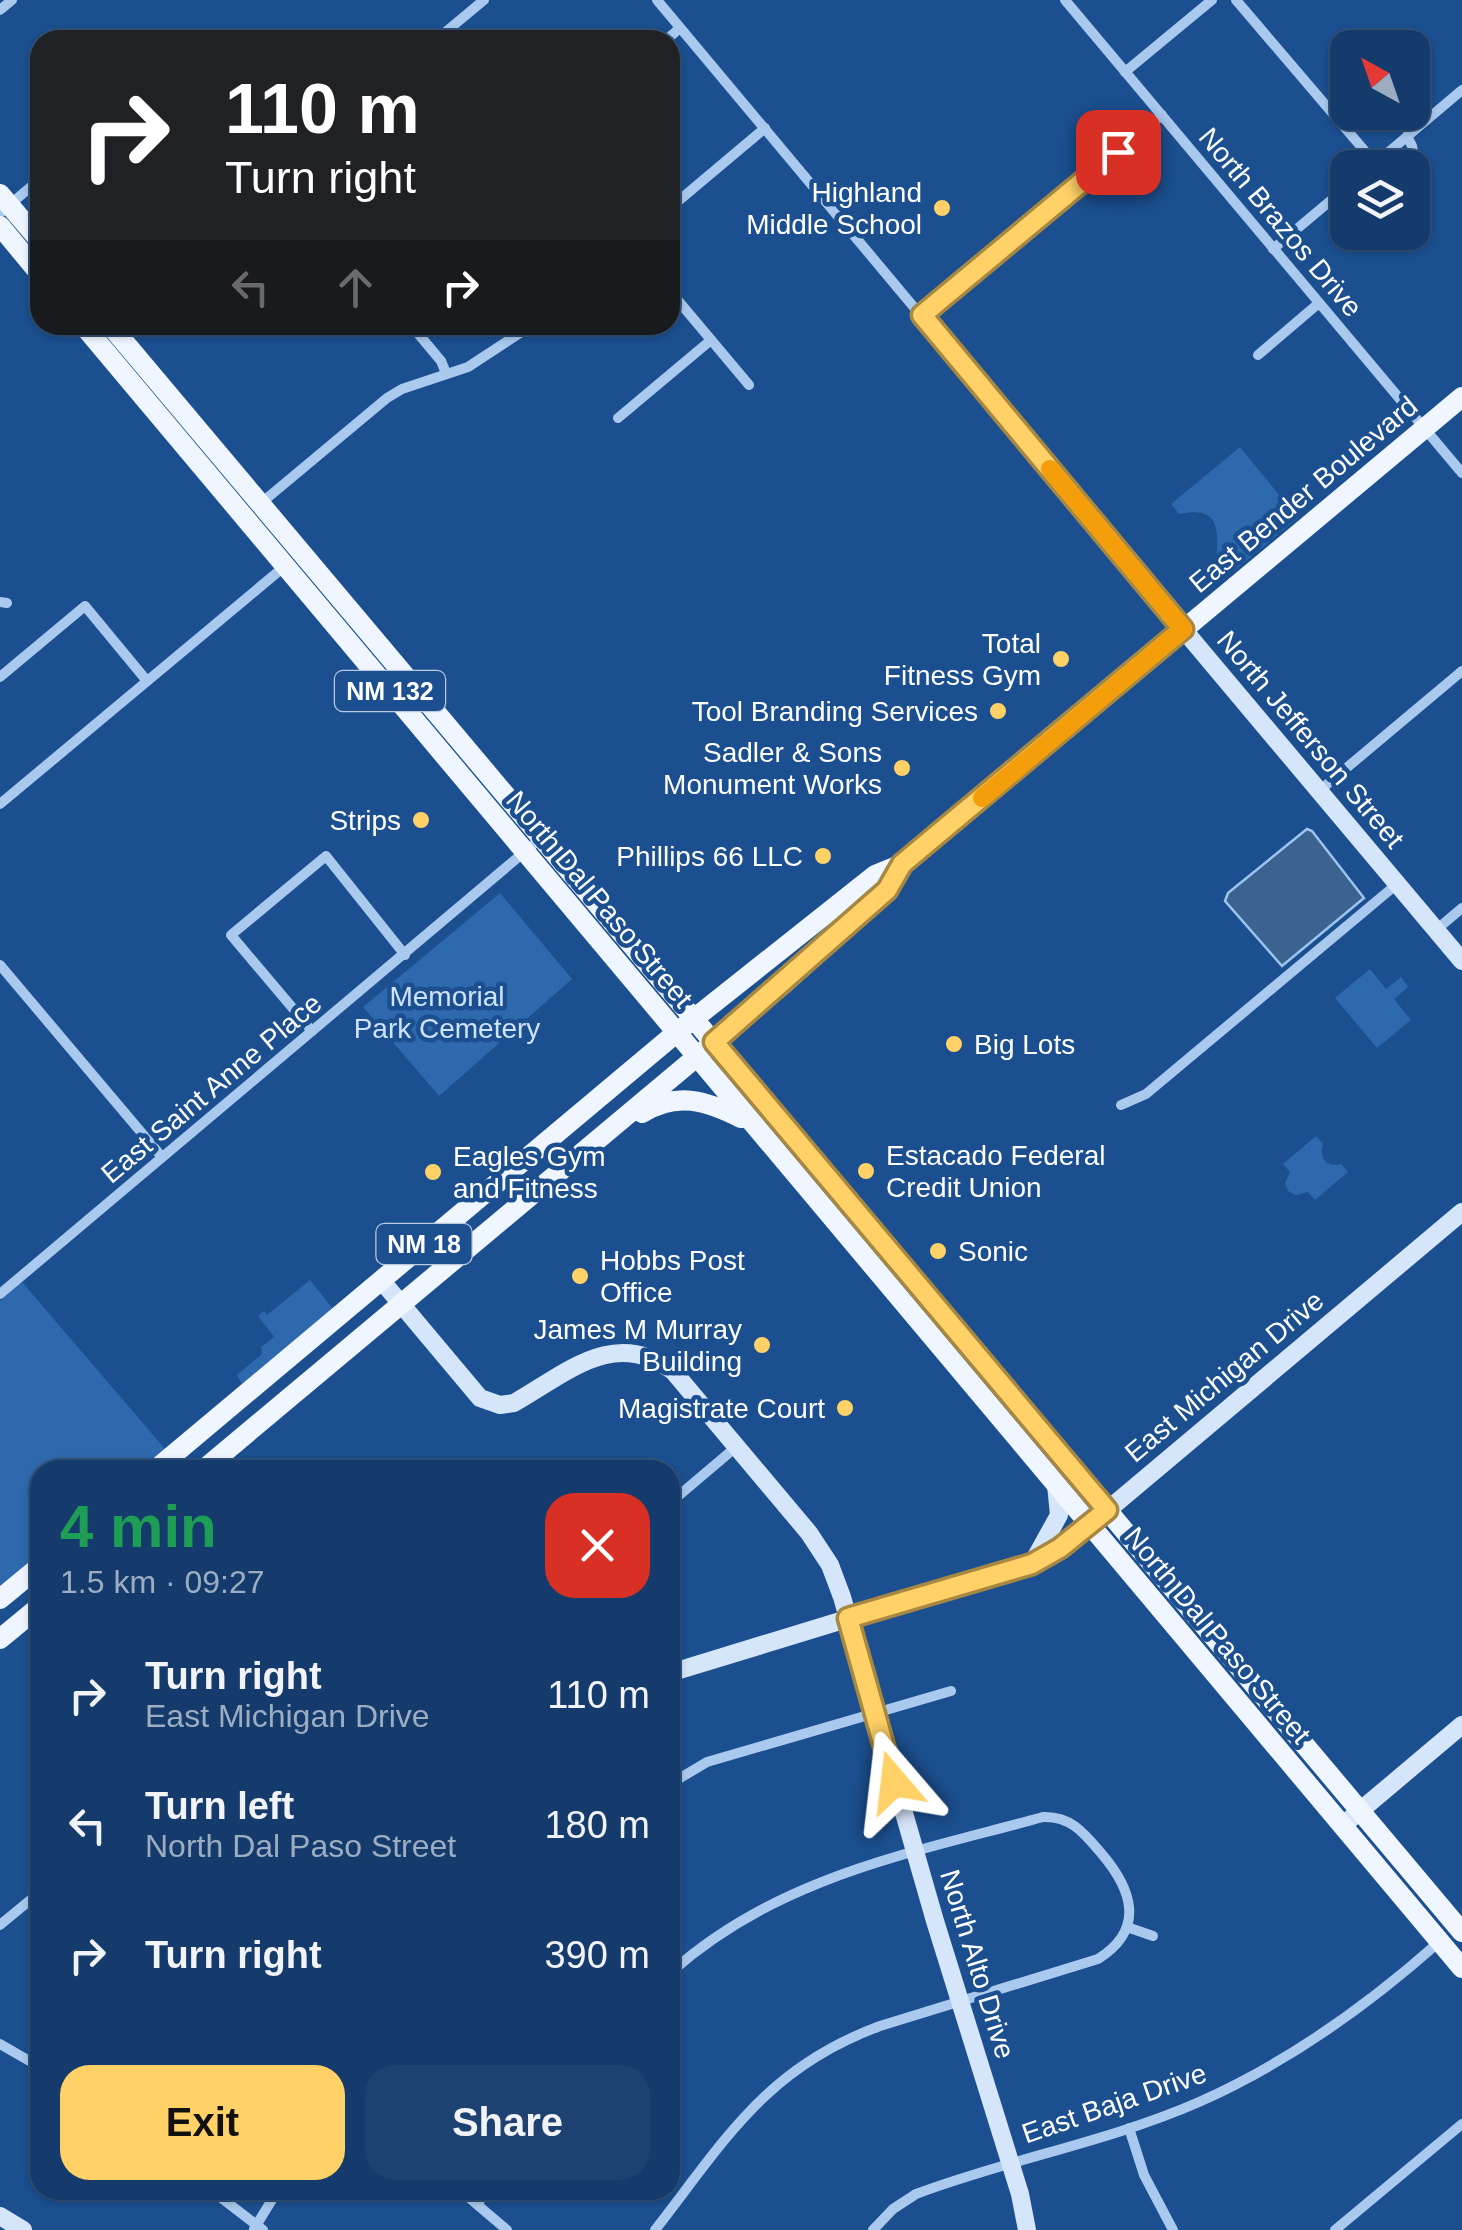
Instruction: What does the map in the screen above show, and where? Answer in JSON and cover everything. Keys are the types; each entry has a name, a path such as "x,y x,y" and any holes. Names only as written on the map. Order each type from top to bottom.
{"main road":[{"path":"3,204 30,231"},
{"path":"0,226 30,262"},
{"name":"North Dal Paso Street","path":"92,335 252,510"},
{"name":"North Dal Paso Street","path":"118,335 524,852 1462,1968"},
{"name":"East Bender Boulevard","path":"167,1460 694,1018 875,875 902,864 1462,397"},
{"name":"North Dal Paso Street","path":"293,559 541,838 1460,1929"},
{"name":"East Bender Boulevard","path":"215,1460 697,1057 887,890 902,864"},
{"path":"622,1120 667,1101 688,1099 714,1104 752,1122"},
{"path":"542,1146 558,1175"},
{"path":"0,1600 30,1574"},
{"path":"0,1640 30,1614"}],"street":[{"path":"0,10 12,0"},
{"path":"448,30 484,0"},
{"name":"North Jefferson Street","path":"657,0 1462,961"},
{"name":"North Brazos Drive","path":"1065,0 1462,473"},
{"path":"1125,72 1212,0"},
{"path":"1236,0 1360,150"},
{"path":"1390,150 1462,90"},
{"path":"922,315 1162,115"},
{"path":"680,200 765,128"},
{"path":"1407,136 1410,150"},
{"path":"3,204 30,186"},
{"path":"1273,249 1330,201"},
{"path":"680,302 750,386"},
{"path":"1258,354 1318,303"},
{"path":"420,335 442,361 446,373"},
{"path":"252,510 388,398 402,389 483,359 518,335"},
{"path":"618,418 711,340"},
{"path":"0,804 293,559"},
{"path":"0,677 85,606 147,681"},
{"path":"1320,790 1462,670"},
{"name":"East Saint Anne Place","path":"0,1294 541,838"},
{"path":"312,1030 231,935 326,856 405,955"},
{"path":"1121,1104 1146,1094 1397,884"},
{"path":"1436,930 1462,908"},
{"path":"0,965 162,1157"},
{"name":"East Michigan Drive","path":"680,1670 1032,1564 1060,1548 1462,1212"},
{"name":"North Alto Drive","path":"381,1280 480,1398 500,1406 514,1403 592,1358 615,1351 658,1360 672,1371 821,1550 848,1618 1027,2230"},
{"path":"680,1495 736,1447"},
{"path":"1032,1564 1058,1515 1056,1485"},
{"path":"680,1778 708,1762 951,1691"},
{"path":"1342,1826 1462,1725"},
{"path":"680,1965 714,1936 765,1905 811,1884 915,1852 1055,1817 1076,1825 1112,1866 1127,1892 1127,1926 1111,1950 1098,1959 847,2038 792,2071 748,2113 680,2198"},
{"path":"0,1925 30,1900"},
{"path":"1127,1926 1153,1936"},
{"name":"East Baja Drive","path":"873,2230 893,2209 916,2194 1128,2128 1198,2102 1308,2044 1460,1929"},
{"path":"0,2044 30,2060"},
{"path":"1335,2230 1462,2124"},
{"path":"1128,2128 1144,2176 1172,2230"},
{"path":"223,2200 257,2228 272,2200"},
{"path":"471,2200 507,2230"},
{"path":"476,2204 479,2200"},
{"path":"654,2230 678,2200"},
{"path":"0,2216 23,2230"}],"green space":[{"path":"1240,447 1298,518 1224,579 1216,568 1217,534 1211,518 1194,512 1179,514 1171,504"},
{"name":"Memorial Park Cemetery","path":"500,893 572,979 439,1096 363,1007"},
{"path":"1370,969 1386,989 1401,977 1408,987 1394,999 1411,1020 1377,1048 1335,998"},
{"path":"1316,1136 1323,1144 1325,1160 1341,1164 1348,1172 1315,1200 1308,1192 1296,1195 1288,1191 1285,1183 1290,1172 1283,1164"},
{"path":"310,1280 333,1309 242,1384 237,1375 262,1354 261,1347 274,1337 258,1316 264,1311 267,1315"},
{"path":"22,1282 166,1450 154,1460 30,1460 30,1564 0,1589 0,1301"}],"shaded area":[{"path":"1307,829 1364,898 1282,966 1225,901 1228,893"}],"slow traffic":[{"path":"982,798 1183,629 1050,469"}],"place":[{"name":"Highland Middle School","path":"942,208"},
{"name":"Total Fitness Gym","path":"1061,659"},
{"name":"Tool Branding Services","path":"998,711"},
{"name":"Sadler & Sons Monument Works","path":"902,768"},
{"name":"Strips","path":"421,820"},
{"name":"Phillips 66 LLC","path":"823,856"},
{"name":"Big Lots","path":"954,1044"},
{"name":"Estacado Federal Credit Union","path":"866,1171"},
{"name":"Eagles Gym and Fitness","path":"433,1172"},
{"name":"Sonic","path":"938,1251"},
{"name":"Hobbs Post Office","path":"580,1276"},
{"name":"James M Murray Building","path":"762,1345"},
{"name":"Magistrate Court","path":"845,1408"}],"route":[{"path":"894,1782 848,1618 1032,1564 1060,1548 1107,1510 714,1042 887,890 902,864 1183,629 922,315 1118,152"}]}
